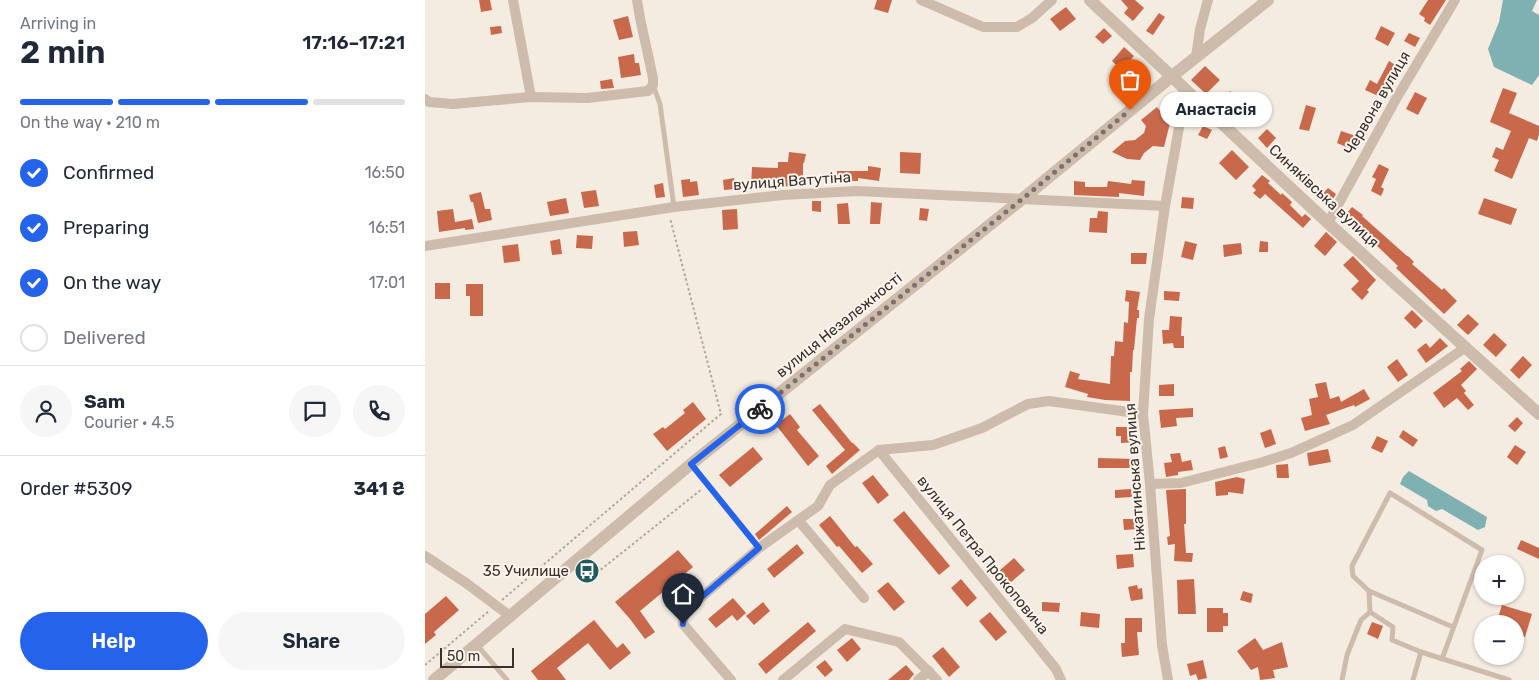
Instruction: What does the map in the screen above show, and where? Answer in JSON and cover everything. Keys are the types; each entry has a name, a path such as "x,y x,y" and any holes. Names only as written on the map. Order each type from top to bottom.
{"street":[{"path":"513,0 531,97"},
{"path":"425,99 429,102 453,104 531,97 587,98 648,91 653,85 653,78 639,18 637,0"},
{"path":"921,0 983,27 1017,27 1032,18 1052,0"},
{"name":"Синяківська вулиця","path":"1090,0 1328,223 1539,414"},
{"path":"1196,57 1200,28 1208,0"},
{"name":"вулиця Незалежності","path":"434,680 691,464 1268,0"},
{"name":"Червона вулиця","path":"1328,223 1396,99 1455,0"},
{"name":"Ніжатинська вулиця","path":"1168,680 1162,645 1143,414 1149,319 1165,206 1180,122 1192,96"},
{"name":"вулиця Ватутіна","path":"425,246 671,208 783,195 857,191 1165,206"},
{"path":"1150,484 1181,483 1291,453 1353,425 1466,347"},
{"path":"731,680 683,624 684,612 759,548 819,506 830,485 879,450 933,445 982,428 1028,404 1049,401 1143,414"},
{"name":"вулиця Петра Прокоповича","path":"879,450 1056,669 1061,680"},
{"path":"799,521 864,598"},
{"path":"425,556 467,583 510,616"},
{"path":"783,680 845,629 899,642 937,680"},
{"path":"918,680 929,671"}],"lane":[{"path":"653,85 660,104 671,208"},
{"path":"691,464 759,548"},
{"path":"1442,659 1482,550 1390,493 1352,566 1353,576 1369,591 1453,627"},
{"path":"1369,591 1370,612"},
{"path":"1370,612 1393,627 1392,640 1421,652 1509,680"},
{"path":"1343,680 1347,655 1361,620 1370,612"},
{"path":"476,644 507,680"},
{"path":"1413,680 1421,652"}],"path":[{"path":"425,665 721,414 671,208"},
{"path":"589,579 708,484"}],"water":[{"path":"1503,0 1537,0 1532,11 1539,15 1539,75 1532,85 1494,67 1488,49 1499,22"},
{"path":"1409,471 1487,517 1485,527 1478,530 1442,509 1436,511 1428,506 1427,500 1400,484 1403,477"}],"building":[{"path":"479,0 490,0 492,10 481,12"},
{"path":"877,0 892,0 888,13 874,9"},
{"path":"1121,0 1135,0 1144,8 1133,21 1124,13 1128,8"},
{"path":"1428,0 1446,0 1430,25 1419,14"},
{"path":"1066,7 1076,19 1060,31 1050,19"},
{"path":"1159,13 1165,17 1153,35 1146,31"},
{"path":"628,16 633,37 619,40 613,20"},
{"path":"501,26 502,33 491,35 490,27"},
{"path":"1381,26 1395,33 1388,46 1375,39"},
{"path":"1104,28 1112,36 1103,44 1095,37"},
{"path":"1409,33 1420,38 1415,47 1404,41"},
{"path":"1124,47 1134,56 1128,62 1137,70 1127,81 1121,76 1124,72 1112,61"},
{"path":"634,54 635,63 639,63 641,75 621,78 618,57"},
{"path":"1389,61 1402,69 1397,80 1394,78 1385,99 1365,90 1370,80 1377,84"},
{"path":"1205,66 1220,80 1206,94 1191,80"},
{"path":"612,79 614,88 601,89 600,81"},
{"path":"1503,88 1517,93 1509,113 1539,126 1537,141 1529,138 1512,179 1494,171 1499,160 1492,157 1496,147 1503,150 1511,131 1490,122"},
{"path":"1230,91 1243,102 1232,114 1219,103"},
{"path":"1415,92 1427,98 1418,115 1406,109"},
{"path":"1306,105 1316,108 1309,131 1299,129"},
{"path":"1157,107 1170,123 1164,147 1153,146 1144,153 1140,160 1127,159 1112,152 1125,141 1135,140 1144,133 1146,126 1141,120"},
{"path":"1203,126 1212,130 1207,139 1198,135"},
{"path":"1267,129 1276,138 1267,148 1258,138"},
{"path":"1341,131 1356,136 1351,149 1337,143"},
{"path":"1232,150 1249,167 1236,180 1219,163"},
{"path":"789,152 806,154 803,163 803,186 751,187 752,167 778,168 778,162 788,162"},
{"path":"900,152 921,153 920,174 900,173"},
{"path":"1379,164 1389,169 1381,187 1384,189 1381,196 1371,191 1376,179 1372,177"},
{"path":"868,166 881,168 879,181 858,178 858,181 849,181 849,177 837,176 837,171 868,171"},
{"path":"1262,175 1270,181 1268,183 1281,195 1282,193 1292,202 1290,205 1302,217 1305,214 1311,219 1303,228 1265,194 1260,199 1253,193 1256,190 1252,186"},
{"path":"734,178 735,189 724,190 723,180"},
{"path":"690,179 690,182 697,181 699,195 683,197 681,180"},
{"path":"1132,180 1145,181 1144,196 1119,193 1119,197 1074,195 1074,181 1085,182 1085,187 1107,187 1108,181 1131,184"},
{"path":"663,183 665,197 656,198 654,185"},
{"path":"1328,188 1336,194 1329,206 1319,198"},
{"path":"596,190 599,206 584,208 581,192"},
{"path":"481,192 485,209 490,209 492,220 478,223 473,202 471,202 469,195"},
{"path":"1182,197 1194,198 1193,209 1181,208"},
{"path":"566,198 569,213 550,216 547,202"},
{"path":"1484,198 1517,209 1511,225 1478,214"},
{"path":"812,201 821,201 821,212 812,211"},
{"path":"871,202 882,203 880,224 870,224"},
{"path":"848,203 850,224 838,224 837,204"},
{"path":"1352,207 1408,256 1414,262 1412,264 1442,290 1444,288 1457,301 1444,314 1396,268 1398,266 1372,241 1370,243 1355,230 1358,228 1344,217"},
{"path":"920,208 929,209 927,221 919,220"},
{"path":"453,209 455,222 472,219 474,229 465,230 465,228 439,232 437,211"},
{"path":"737,209 738,229 723,230 722,210"},
{"path":"1098,211 1108,212 1107,233 1089,232 1090,218 1097,218"},
{"path":"637,231 639,245 624,247 623,232"},
{"path":"1326,232 1337,242 1325,256 1314,246"},
{"path":"577,235 593,236 592,249 576,248"},
{"path":"560,239 562,254 552,255 550,241"},
{"path":"1185,241 1197,244 1193,260 1181,257"},
{"path":"1260,241 1268,242 1268,252 1259,252"},
{"path":"1241,243 1242,254 1224,257 1223,245"},
{"path":"518,244 520,261 504,263 502,246"},
{"path":"1131,253 1147,253 1146,264 1131,264"},
{"path":"1353,256 1376,280 1367,290 1369,292 1362,300 1351,289 1359,281 1343,265"},
{"path":"435,283 450,283 450,299 435,299"},
{"path":"466,284 483,284 483,316 470,316 470,296 466,296"},
{"path":"1126,290 1140,292 1137,310 1139,310 1139,318 1137,318 1132,372 1130,372 1130,401 1087,397 1088,394 1065,387 1070,371 1080,374 1078,379 1110,384 1111,356 1114,356 1115,341 1123,342 1124,322 1128,323 1129,302 1125,301"},
{"path":"1164,291 1180,292 1179,301 1164,300"},
{"path":"1412,310 1423,321 1415,329 1404,318"},
{"path":"1468,314 1479,324 1468,335 1457,325"},
{"path":"1170,316 1182,317 1181,336 1184,336 1184,348 1174,348 1173,343 1163,344 1162,330 1169,330"},
{"path":"1494,333 1507,345 1496,357 1483,345"},
{"path":"1440,338 1448,346 1426,363 1417,350 1426,343 1430,348"},
{"path":"1523,356 1532,365 1519,379 1510,370"},
{"path":"1397,359 1408,375 1398,382 1387,367"},
{"path":"1469,361 1477,369 1461,385 1466,391 1464,393 1474,405 1468,410 1457,398 1444,408 1433,393 1462,371 1460,369"},
{"path":"1326,382 1330,399 1339,396 1341,402 1364,389 1370,399 1355,407 1354,405 1326,415 1330,424 1305,431 1301,418 1312,415 1309,399 1318,397 1315,384"},
{"path":"1174,384 1174,396 1159,396 1159,385"},
{"path":"693,402 706,419 667,451 653,434 663,427 665,429 685,413 683,410"},
{"path":"820,404 860,450 832,474 826,466 845,450 812,410"},
{"path":"1193,408 1193,417 1176,418 1177,426 1161,428 1159,410"},
{"path":"790,414 800,427 797,430 819,456 808,466 776,425"},
{"path":"1517,417 1523,423 1515,432 1508,426"},
{"path":"1116,427 1132,427 1132,432 1135,432 1136,442 1121,443 1121,436 1116,436"},
{"path":"1271,429 1276,444 1265,448 1260,433"},
{"path":"1403,430 1418,440 1413,447 1399,437"},
{"path":"1377,436 1388,441 1382,453 1371,448"},
{"path":"1515,445 1526,452 1517,465 1507,457"},
{"path":"1225,446 1228,457 1220,459 1218,448"},
{"path":"753,447 763,459 730,487 719,475"},
{"path":"1328,449 1331,462 1309,466 1307,453"},
{"path":"1180,453 1182,462 1191,460 1193,470 1178,472 1178,475 1166,477 1164,463 1172,462 1170,454"},
{"path":"1098,458 1135,459 1136,468 1098,468"},
{"path":"1288,464 1289,478 1277,478 1276,465"},
{"path":"873,475 889,495 878,504 862,483"},
{"path":"1237,477 1245,479 1243,494 1228,492 1228,495 1216,496 1215,482"},
{"path":"1131,489 1132,497 1115,498 1115,490"},
{"path":"1186,489 1186,524 1184,524 1186,553 1193,553 1192,562 1174,561 1175,544 1168,545 1167,537 1170,536 1166,490"},
{"path":"787,506 792,512 759,540 755,534"},
{"path":"904,511 950,566 939,575 893,520"},
{"path":"830,516 855,547 857,546 873,564 862,573 819,525"},
{"path":"1123,519 1138,519 1138,529 1124,530"},
{"path":"1521,540 1539,548 1539,559 1517,549"},
{"path":"797,544 804,553 774,578 767,569"},
{"path":"678,550 693,567 640,611 655,632 645,639 615,602"},
{"path":"1133,554 1134,567 1117,569 1116,555"},
{"path":"1014,558 1025,570 1010,583 999,571"},
{"path":"961,579 977,598 967,607 951,588"},
{"path":"1194,579 1196,614 1178,614 1177,580"},
{"path":"888,582 905,602 894,611 877,591"},
{"path":"1137,585 1138,589 1142,588 1143,599 1131,601 1128,587"},
{"path":"1243,591 1253,594 1251,603 1240,600"},
{"path":"446,596 459,610 434,632 436,635 425,644 425,614"},
{"path":"733,598 746,613 737,621 732,615 716,628 708,619"},
{"path":"763,602 770,611 754,625 746,616"},
{"path":"1042,602 1060,603 1059,612 1042,611"},
{"path":"1502,605 1532,614 1525,637 1524,615 1499,615"},
{"path":"1207,608 1223,608 1223,613 1228,613 1228,626 1223,626 1223,632 1207,632"},
{"path":"990,612 1007,632 996,641 979,621"},
{"path":"1081,612 1100,614 1099,628 1080,626"},
{"path":"1125,618 1142,618 1142,632 1137,632 1139,655 1122,657 1121,643 1125,643"},
{"path":"594,620 617,648 623,643 631,653 610,670 588,643 557,668 566,680 538,680 531,671"},
{"path":"808,622 816,631 766,674 758,664"},
{"path":"1372,622 1383,626 1378,639 1367,634"},
{"path":"852,638 861,649 847,662 837,650"},
{"path":"1255,638 1263,650 1282,642 1288,667 1273,670 1275,678 1260,680 1258,667 1251,670 1237,651"},
{"path":"943,647 960,667 949,677 932,656"},
{"path":"825,660 833,670 825,677 816,667"},
{"path":"1203,660 1207,678 1198,680 1196,674 1190,676 1187,664"},
{"path":"906,665 914,674 909,680 888,680"}],"way so far":[{"path":"760,409 1130,110"}],"place":[{"name":"Анастасія","path":"1130,110"},
{"name":"35 Училище","path":"587,571"}],"route":[{"path":"683,624 684,612 759,548 691,464 760,409"}]}
